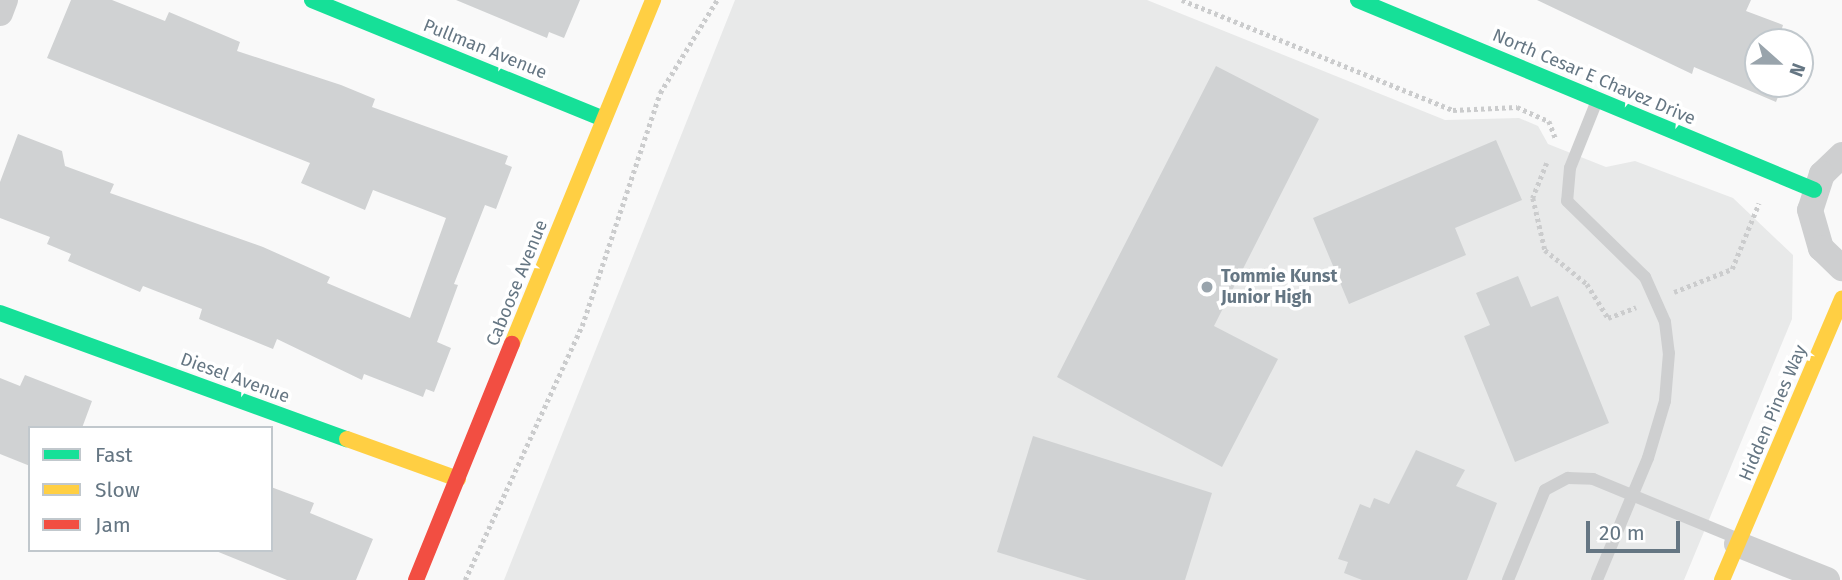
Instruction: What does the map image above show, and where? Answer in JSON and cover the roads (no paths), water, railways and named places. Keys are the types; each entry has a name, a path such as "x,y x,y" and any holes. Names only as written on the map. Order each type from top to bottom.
{"street":[{"path":"0,13 5,0"},
{"name":"Pullman Avenue","path":"312,0 604,119"},
{"name":"Caboose Avenue","path":"416,580 653,0"},
{"name":"North Cesar E Chavez Drive","path":"1358,0 1814,190"},
{"path":"1842,155 1814,190 1813,230 1842,268"},
{"name":"Hidden Pines Way","path":"1722,580 1842,299"},
{"name":"Diesel Avenue","path":"0,313 457,479"},
{"path":"1738,542 1827,580"}],"lane":[{"path":"1597,99 1570,168 1567,201 1621,250 1656,300 1665,322 1669,373 1632,496 1597,580"},
{"path":"1508,580 1545,490 1554,484 1582,477 1738,542"}],"place":[{"name":"Tommie Kunst Junior High","path":"1207,287"}]}
